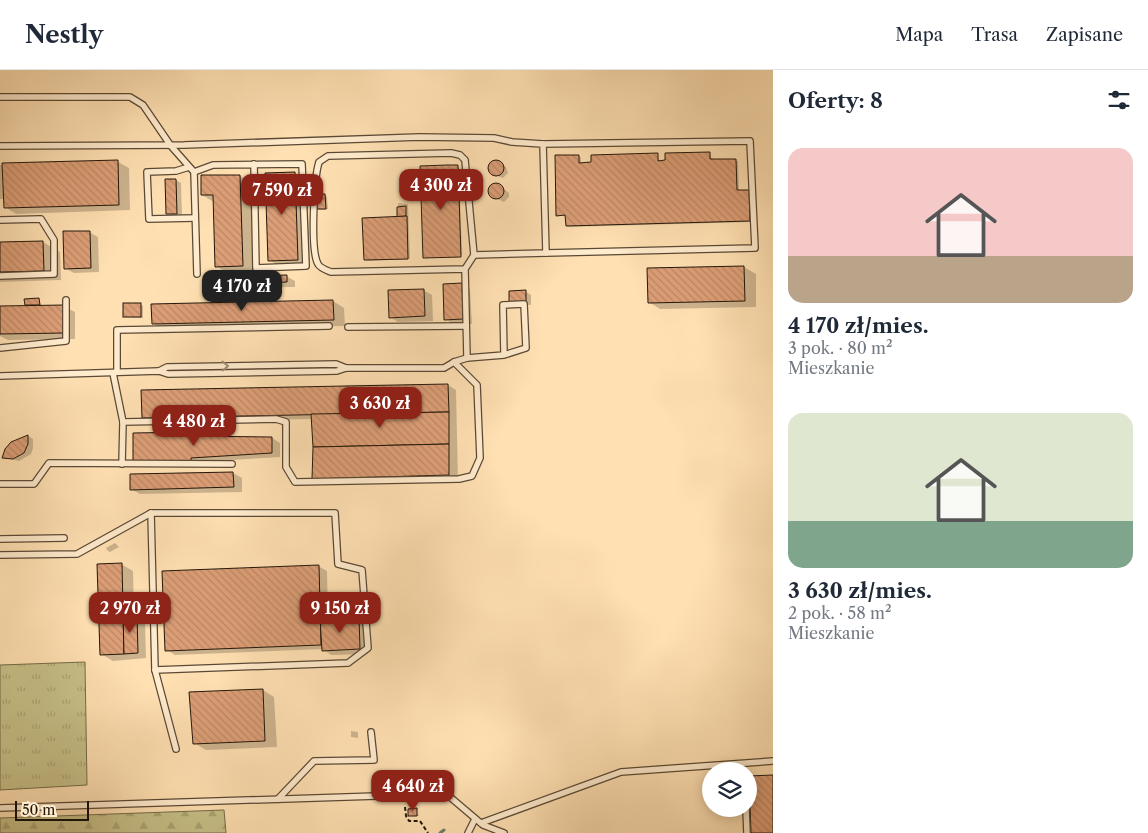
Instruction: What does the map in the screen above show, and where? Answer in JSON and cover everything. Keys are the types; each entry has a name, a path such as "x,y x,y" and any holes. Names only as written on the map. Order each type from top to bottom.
{"lane":[{"path":"0,97 130,97 143,105 171,146 192,169 197,274"},
{"path":"0,146 171,146 420,137 494,138 512,142 543,144 750,141 755,248 474,255"},
{"path":"543,144 546,253"},
{"path":"465,269 331,272 323,269 316,257 313,193 319,162 328,156 340,155 451,153 460,156 466,164 474,255 465,269 467,358"},
{"path":"195,218 148,219 147,172 176,171 213,165 254,164 302,164 306,266 256,268 254,164"},
{"path":"0,220 41,219 54,240 54,274 0,276"},
{"path":"0,348 66,341 66,300"},
{"path":"0,376 159,371 168,374 337,371 346,368 444,368 454,362 467,358 504,355 526,348 524,304 503,305 504,355"},
{"path":"122,464 122,422 115,373 116,330 329,326"},
{"path":"348,327 466,326"},
{"path":"122,422 276,419 286,422 286,467 295,482 459,479 472,476 480,458 477,385 454,362"},
{"path":"0,484 34,484 49,463 232,464"},
{"path":"0,555 77,554 151,513 335,513 338,564 362,570 368,648 348,663 155,670"},
{"path":"151,513 155,670 176,749"},
{"path":"0,539 64,538"},
{"path":"278,799 314,761 374,760 371,732"},
{"path":"757,762 773,761"},
{"path":"481,823 621,772 702,766"},
{"path":"0,808 438,794 450,798 481,823 504,833"},
{"path":"746,817 747,833"},
{"path":"468,833 475,819"}],"path":[{"path":"405,807 406,816 410,821 420,821 428,833"}],"green space":[{"path":"85,662 87,785 0,790 0,665"},
{"path":"224,810 226,833 0,833 0,818"}],"building":[{"path":"710,152 710,159 736,159 737,190 749,190 750,221 566,226 565,215 556,216 555,155 579,155 579,163 591,162 591,155 658,153 658,161 665,160 665,153"},
{"path":"118,160 119,205 4,208 2,163"},
{"path":"496,160 504,168 496,176 488,168"},
{"path":"458,165 461,257 423,258 420,166"},
{"path":"295,172 298,260 268,261 265,173"},
{"path":"201,175 240,175 243,266 215,267 213,195 201,195"},
{"path":"165,179 176,179 177,214 166,214"},
{"path":"496,183 504,191 496,199 488,191"},
{"path":"317,194 325,194 326,209 317,209"},
{"path":"406,206 406,216 397,217 397,207"},
{"path":"407,216 408,259 364,260 362,218"},
{"path":"63,231 90,231 91,268 64,269"},
{"path":"43,241 44,271 0,272 0,242"},
{"path":"744,266 745,301 648,303 647,268"},
{"path":"287,275 287,282 215,284 215,277"},
{"path":"462,283 463,319 444,320 443,284"},
{"path":"424,289 425,316 389,318 388,290"},
{"path":"526,290 526,302 509,303 509,291"},
{"path":"39,298 40,305 25,305 24,299"},
{"path":"333,300 334,320 152,324 151,304"},
{"path":"123,303 141,303 141,317 123,317"},
{"path":"64,305 64,333 0,334 0,306"},
{"path":"448,384 449,412 142,418 141,390"},
{"path":"449,412 449,444 313,447 311,414"},
{"path":"190,432 190,436 272,437 272,453 191,458 191,461 133,462 133,433"},
{"path":"28,435 28,444 24,453 13,459 2,458 5,449 11,442"},
{"path":"449,444 449,475 312,479 313,447"},
{"path":"233,472 234,487 130,490 130,474"},
{"path":"122,563 124,654 100,655 97,564"},
{"path":"319,565 321,645 165,651 162,571"},
{"path":"137,614 138,653 124,654 123,615"},
{"path":"359,617 360,649 322,651 320,618"},
{"path":"263,689 265,741 193,744 189,692"},
{"path":"773,775 773,833 751,833 750,817 757,817 757,776"},
{"path":"417,808 417,816 408,816 408,809"}],"waterway":[{"path":"440,833 444,830"}]}
